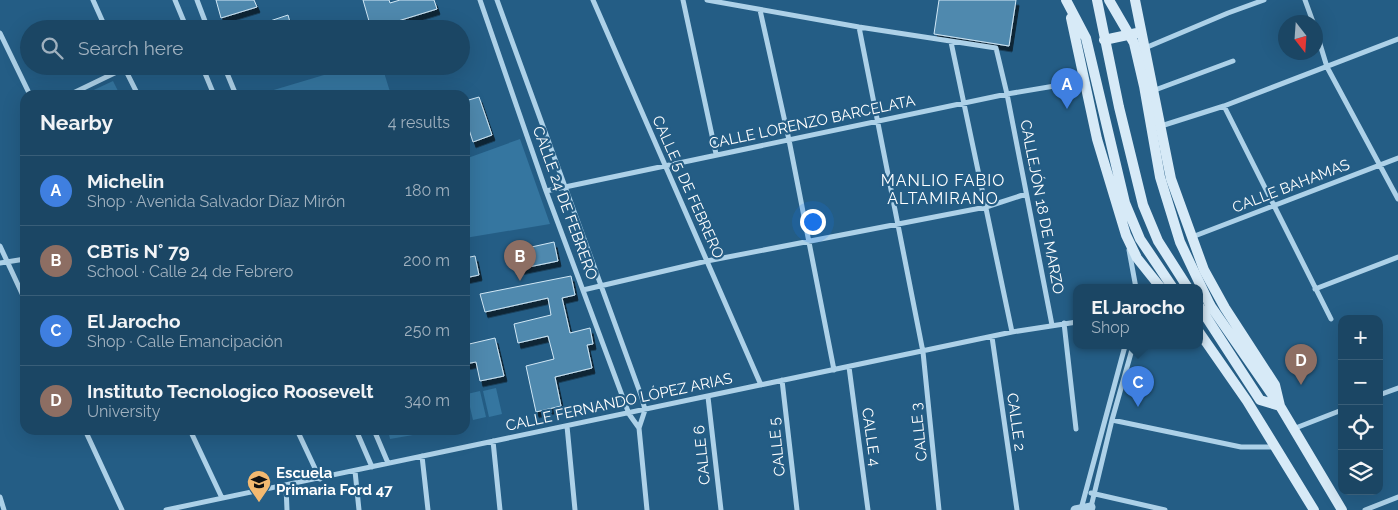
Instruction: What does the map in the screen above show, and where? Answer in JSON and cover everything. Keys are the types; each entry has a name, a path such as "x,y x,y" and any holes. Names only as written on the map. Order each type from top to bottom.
{"main road":[{"path":"1097,0 1104,40 1143,205 1158,241 1185,284"},
{"path":"1109,0 1134,43 1144,86 1160,177 1180,242 1197,284"},
{"path":"1135,0 1155,90 1171,179 1204,270 1224,308 1275,385 1280,406"},
{"path":"1066,1 1097,139 1126,235 1137,258 1158,284"},
{"path":"1066,1 1086,38 1125,203 1140,239 1170,284"},
{"path":"1104,40 1141,32"},
{"path":"1205,305 1280,406 1342,510"},
{"path":"1203,338 1247,401 1314,510"}],"street":[{"path":"93,0 102,20"},
{"path":"175,0 183,20"},
{"path":"196,0 204,20"},
{"name":"CALLE 24 DE FEBRERO","path":"480,0 546,191 629,414 639,428"},
{"name":"CALLE 24 DE FEBRERO","path":"496,0 565,185 645,410"},
{"name":"CALLE 5 DE FEBRERO","path":"593,0 761,385"},
{"path":"683,0 716,154"},
{"path":"707,0 951,42 1012,332"},
{"path":"1145,48 1228,12 1264,0"},
{"path":"1305,0 1310,15"},
{"path":"760,10 810,242 834,370"},
{"name":"CALLE 3","path":"859,27 923,352 939,510"},
{"path":"0,33 20,74"},
{"path":"1161,126 1224,106 1398,39"},
{"name":"CALLEJÓN 18 DE MARZO","path":"951,42 996,48 1007,94 1052,325"},
{"path":"1323,54 1327,67 1398,199"},
{"path":"1155,90 1233,61"},
{"path":"20,75 28,90"},
{"path":"79,90 108,75"},
{"path":"128,75 136,90"},
{"path":"206,75 212,90"},
{"path":"228,75 234,90"},
{"name":"CALLE LORENZO BARCELATA","path":"546,191 565,185 664,164 878,122 1007,94 1085,80"},
{"path":"1224,106 1331,319"},
{"name":"CALLE BAHAMAS","path":"1192,237 1398,158"},
{"path":"583,290 708,261 986,207 1026,194"},
{"path":"1126,235 1135,284"},
{"path":"0,246 20,289"},
{"path":"1315,289 1398,257"},
{"path":"0,263 20,259"},
{"name":"CALLE FERNANDO LÓPEZ ARIAS","path":"166,510 195,507 222,498 629,414 782,380 1012,332 1073,322"},
{"path":"1064,323 1076,429"},
{"name":"CALLE 2","path":"992,337 1016,510"},
{"path":"1084,509 1086,492 1124,349"},
{"path":"1084,509 1094,493 1132,349"},
{"name":"CALLE 4","path":"849,367 868,510"},
{"name":"CALLE 5","path":"782,380 796,510"},
{"path":"1383,394 1398,388"},
{"name":"CALLE 6","path":"708,397 721,510"},
{"path":"645,410 639,428 648,510"},
{"path":"1293,429 1338,412"},
{"path":"1112,420 1241,447 1274,447"},
{"path":"567,426 575,510"},
{"path":"87,435 122,510"},
{"path":"192,435 222,498"},
{"path":"298,435 320,479"},
{"path":"358,435 372,467"},
{"path":"376,435 388,464"},
{"path":"493,441 500,510"},
{"path":"422,456 428,510"},
{"path":"355,471 359,510"},
{"path":"286,486 287,510"},
{"path":"1086,492 1165,510"},
{"path":"0,497 4,510"},
{"path":"1365,510 1398,497"}],"shaded area":[{"path":"324,75 385,75 389,90 274,90"},
{"path":"113,81 118,90 94,90"},
{"path":"520,139 550,224 470,237 470,157"},
{"path":"496,388 502,414 489,417 483,391"},
{"path":"480,391 486,417 473,420 470,407 470,393"},
{"path":"389,435 413,435 390,439"}],"building":[{"path":"216,0 254,0 257,7 221,18"},
{"path":"363,0 389,0 390,3 400,0 434,0 437,9 401,20 369,20"},
{"path":"939,0 1016,0 1009,46 934,34"},
{"path":"288,15 289,20 273,20"},
{"path":"479,97 492,135 473,142 470,133 470,100"},
{"path":"554,242 558,261 514,270 509,252"},
{"path":"475,256 479,275 470,277 470,257"},
{"path":"571,276 575,295 562,298 570,333 590,328 593,344 587,345 592,368 555,377 561,406 536,412 526,366 554,359 548,336 518,343 514,324 551,315 548,298 485,312 480,294"},
{"path":"495,338 504,376 480,381 476,362 470,363 470,344"}],"place":[{"name":"Michelin","path":"1067,109"},
{"name":"CBTis N° 79","path":"520,281"},
{"name":"Instituto Tecnologico Roosevelt","path":"1301,385"},
{"name":"El Jarocho","path":"1138,407"},
{"name":"Escuela Primaria Ford 47","path":"259,503"}],"district":[{"name":"MANLIO FABIO ALTAMIRANO","path":"943,189"}]}
